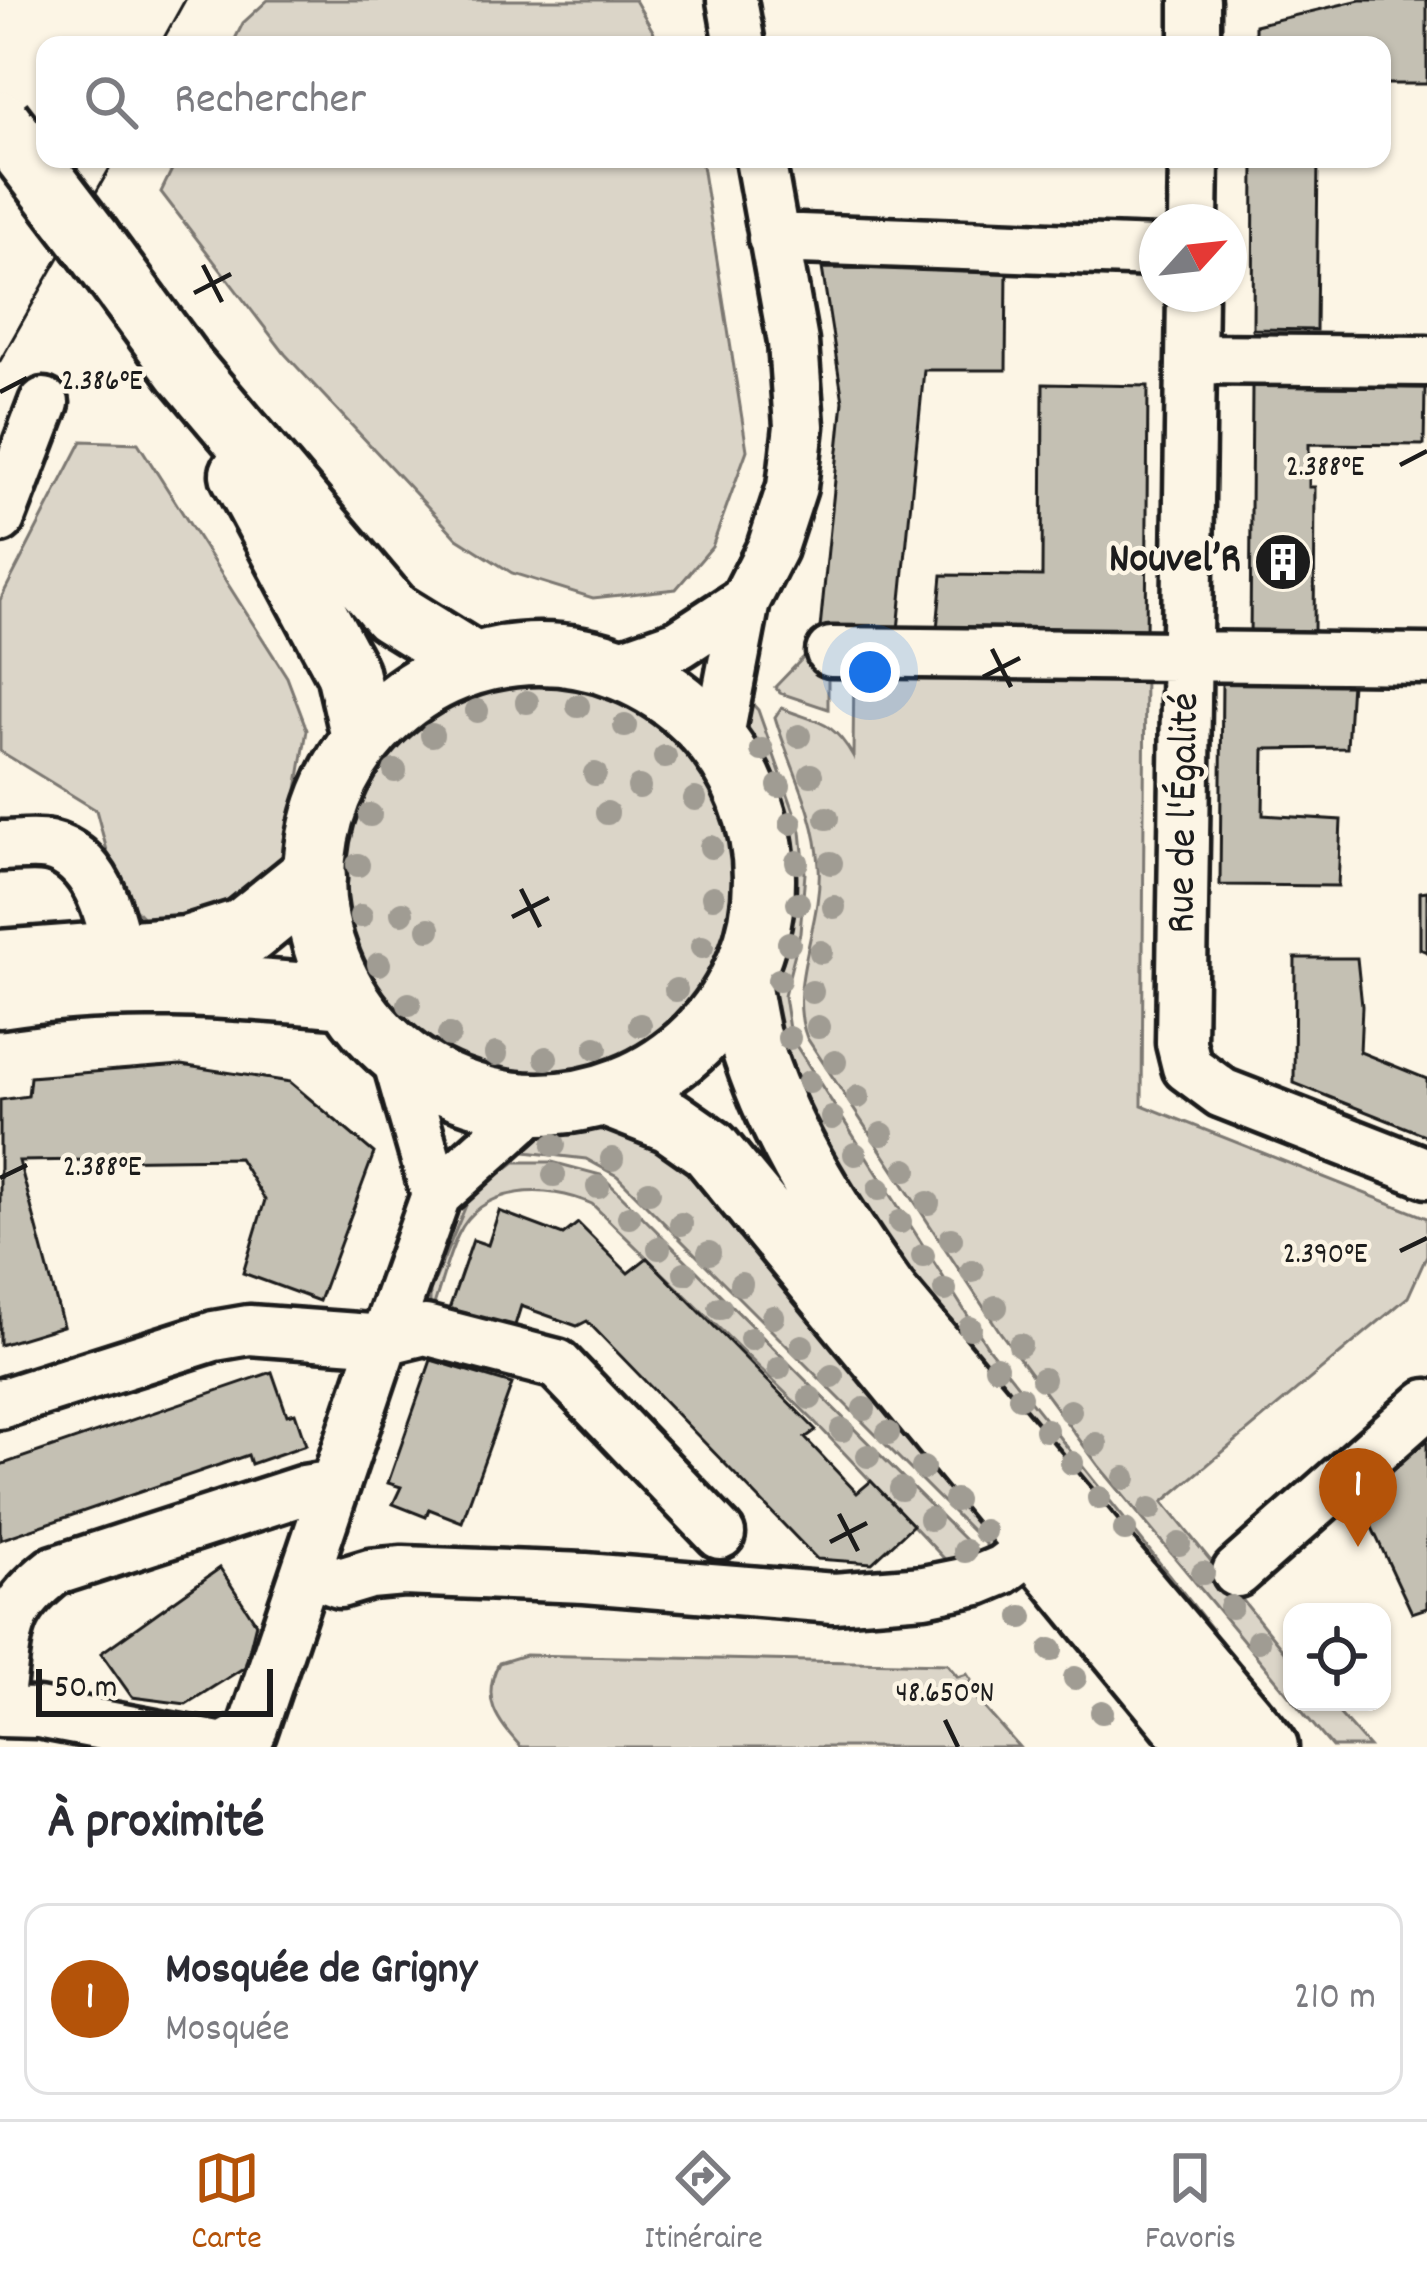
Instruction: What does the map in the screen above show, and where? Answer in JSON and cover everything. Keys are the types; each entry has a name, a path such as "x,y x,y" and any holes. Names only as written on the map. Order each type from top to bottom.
{"highway":[{"path":"0,964 187,950 245,932 312,878"}],"main road":[{"path":"0,122 184,368 391,612 472,662"},
{"path":"184,368 347,672 362,737"},
{"path":"546,653 616,666 651,682 684,706 718,741 748,794 762,842 764,896 756,942 739,984 714,1022 682,1054 644,1079 606,1096 536,1105 455,1089 396,1055 346,997 324,949 312,878 328,796 362,737 412,692 472,662 546,653"},
{"path":"739,984 754,1056 836,1222 887,1294 1267,1747"},
{"path":"0,997 78,988 265,990 346,997"},
{"path":"606,1096 670,1121 710,1149 1202,1747"}],"street":[{"path":"732,0 738,36"},
{"path":"1195,0 1195,36"},
{"path":"718,741 745,601 772,548 792,487 799,427 793,342 761,168"},
{"path":"1193,168 1193,204"},
{"path":"773,238 1139,251"},
{"name":"Rue de l'Égalité","path":"1192,312 1181,1043 1187,1067 1222,1093 1427,1173"},
{"path":"1192,359 1427,361"},
{"path":"0,518 44,403"},
{"path":"616,666 679,644 745,601"},
{"path":"831,652 1427,659"},
{"path":"0,846 50,846 86,866 110,915 118,953"},
{"path":"396,1055 436,1195"},
{"path":"0,1712 38,1713 222,1747 251,1733 436,1195 536,1105"},
{"path":"0,1404 214,1336 249,1330 384,1340 425,1330 556,1364 720,1534"},
{"path":"1237,1572 1427,1404"},
{"path":"0,1688 9,1622 24,1594 54,1570 304,1490 335,1485"},
{"path":"306,1570 340,1583 403,1571 585,1578 834,1598 924,1591 978,1580 1002,1570 1034,1546"}],"shaded area":[{"path":"268,0 635,0 656,36 236,36 243,23"},
{"path":"173,168 702,168 747,450 712,547 676,589 593,598 512,573 457,538 285,354 161,192"},
{"path":"82,441 138,443 287,677 307,730 284,867 228,916 149,924 118,891 96,810 0,751 0,600"},
{"path":"803,658 828,663 828,709 780,693 775,687"},
{"path":"854,663 1145,665 1142,1105 1427,1218 1427,1255 1408,1297 1163,1502 1283,1650 1283,1688 1098,1465 1000,1332 807,1038 801,997 819,866 808,808 775,717 781,708 823,724 853,756"},
{"path":"535,673 575,677 614,689 650,708 681,733 706,764 725,800 737,839 741,879 737,919 725,958 706,994 681,1025 650,1050 614,1069 575,1081 535,1085 495,1081 456,1069 420,1050 389,1025 364,994 345,958 333,919 329,879 333,839 345,800 364,764 389,733 420,708 456,689 495,677"},
{"path":"748,699 758,710 801,831 805,873 800,933 784,996 790,1036 989,1349 1213,1630 1199,1643 920,1310 807,1131 766,1002 786,907 782,833 766,782 748,746 741,712"},
{"path":"606,1126 672,1148 994,1535 990,1549 617,1176 586,1159 517,1151 547,1134"},
{"path":"515,1162 552,1162 601,1175 988,1563 957,1572 813,1420 592,1204 537,1192 518,1193 483,1206 458,1235 430,1316 430,1292 467,1203"},
{"path":"525,1655 947,1664 958,1677 967,1674 971,1680 967,1688 1019,1747 521,1747 498,1718 491,1688 499,1663"},
{"path":"1302,1711 1337,1711 1369,1747 1332,1747"}],"building":[{"path":"1360,0 1427,0 1427,84 1391,84 1391,36 1255,36 1255,25"},
{"path":"1254,168 1318,168 1316,330 1253,329"},
{"path":"822,268 1007,269 1006,370 924,370 897,640 819,638 843,401"},
{"path":"1043,384 1148,386 1146,642 936,640 942,575 1042,576"},
{"name":"Nouvel’R","path":"1252,386 1425,388 1424,445 1309,444 1309,487 1315,487 1314,637 1250,643"},
{"path":"1222,681 1351,682 1347,748 1264,749 1263,815 1341,820 1338,886 1220,885"},
{"path":"1427,891 1427,952 1420,949 1420,892"},
{"path":"1295,958 1357,958 1360,1052 1427,1079 1427,1136 1294,1083"},
{"path":"181,1065 290,1082 374,1153 319,1301 243,1273 265,1200 239,1158 19,1161 63,1326 0,1345 0,1100 28,1096 30,1077"},
{"path":"499,1211 563,1235 578,1223 628,1273 647,1258 816,1430 805,1438 857,1493 871,1481 913,1525 872,1563 817,1559 587,1321 577,1326 521,1306 512,1335 448,1312 473,1240 488,1245"},
{"path":"431,1360 512,1384 462,1522 429,1509 426,1517 393,1504 401,1487 388,1483"},
{"path":"272,1372 287,1415 295,1413 306,1445 251,1464 248,1455 0,1540 0,1465"},
{"path":"1427,1431 1427,1608 1412,1613 1368,1519 1358,1523 1343,1502"},
{"path":"220,1568 256,1623 245,1667 186,1704 132,1697 101,1653"}],"tram line":[{"path":"165,36 185,0"},
{"path":"0,361 110,168"}],"place":[{"name":"Nouvel’R","path":"1283,562"},
{"name":"Mosquée de Grigny","path":"1358,1547"}]}
